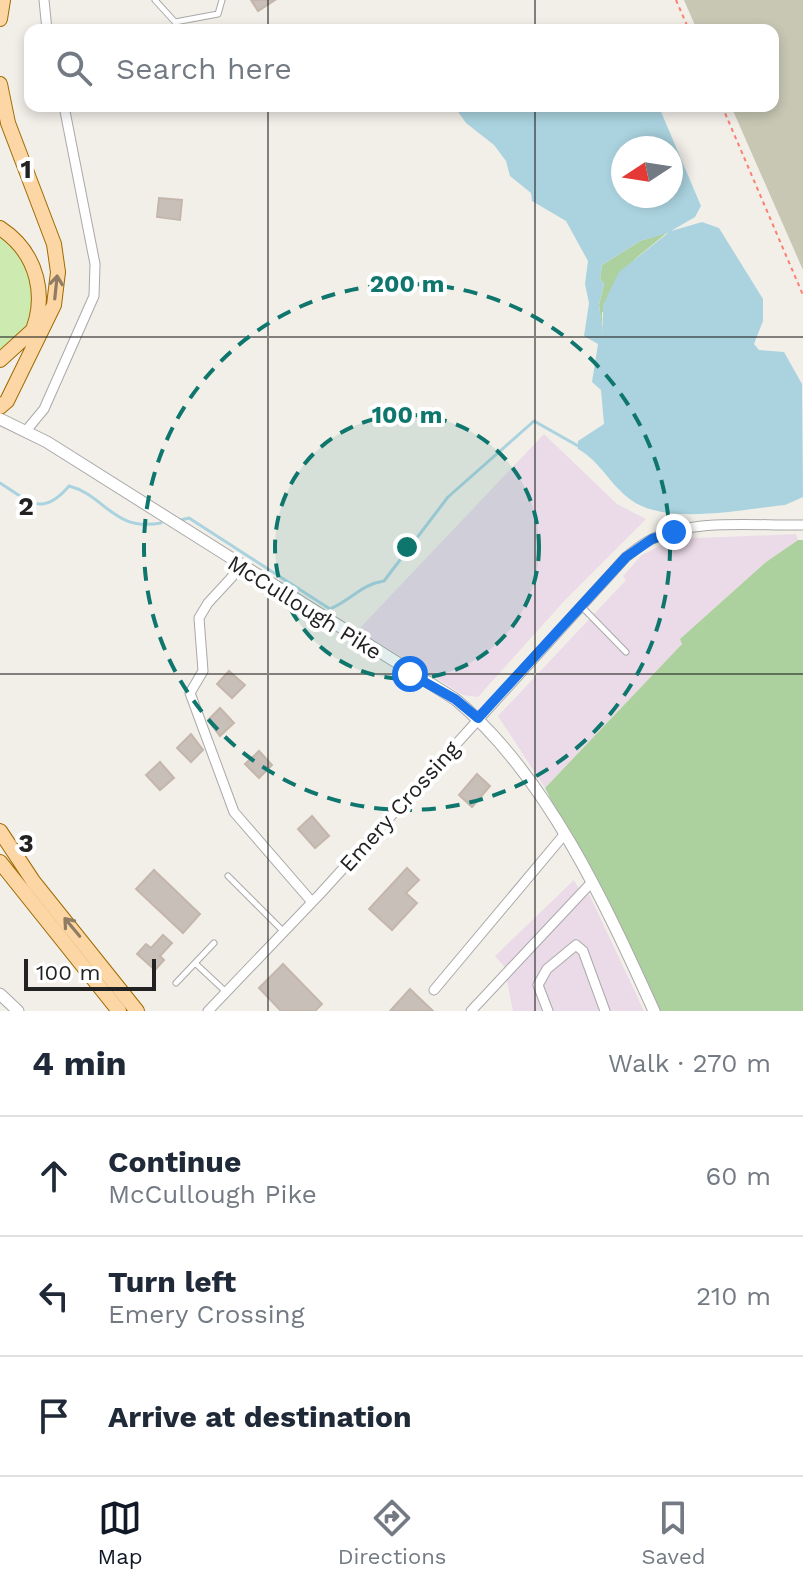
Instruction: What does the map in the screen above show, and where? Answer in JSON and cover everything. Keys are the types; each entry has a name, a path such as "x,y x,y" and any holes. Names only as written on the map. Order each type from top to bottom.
{"main road":[{"path":"0,19 3,0"},
{"path":"0,84 8,123 54,244 58,287 46,323 7,401 0,407"},
{"path":"0,228 20,244 37,278 40,292 34,330 0,395"},
{"path":"0,360 34,330"},
{"path":"0,831 33,881 137,1011"},
{"path":"0,862 119,1011"}],"street":[{"path":"44,0 46,24"},
{"path":"25,432 44,409 94,296 95,264 65,112"},
{"name":"McCullough Pike","path":"0,419 455,699 478,718 514,757 563,836 617,929 654,1011"},
{"name":"Emery Crossing","path":"208,1011 312,902 626,557 652,539 703,527 803,525"},
{"path":"237,564 232,577 199,618 203,671 190,693 234,812 312,902"},
{"path":"434,990 563,836"},
{"path":"471,1011 591,883"},
{"path":"548,1011 538,985 547,969 576,945 583,951 605,1011"},
{"path":"0,994 18,1011"}],"lane":[{"path":"155,0 175,22 218,14 223,6 222,0"},
{"path":"582,607 626,652"},
{"path":"228,876 284,931"},
{"path":"176,983 214,943"},
{"path":"195,963 226,992"}],"path":[{"path":"676,0 686,24"},
{"path":"725,112 803,295"}],"shaded area":[{"path":"684,0 803,0 803,270 734,112 779,112 779,24 694,24"},
{"path":"544,434 617,504 646,519 566,599 478,697 463,695 358,630"},
{"path":"796,534 798,540 766,562 680,639 683,643 545,788 498,716 626,580 623,576 642,555 674,539"},
{"path":"574,880 584,898 589,894 644,1011 513,1011 507,981 511,974 495,956"}],"green space":[{"path":"668,232 635,259 602,313 603,336 599,305 604,284 600,279 602,265 640,241"},
{"path":"0,235 17,254 30,277 33,302 26,327 0,356"},
{"path":"798,540 803,540 803,1011 658,1011 545,788 682,644 680,639 766,562"}],"water":[{"path":"458,112 661,112 671,136 611,136 611,208 683,208 683,164 701,206 695,217 671,231 702,222 719,228 763,299 763,321 754,344 759,350 784,352 802,384 803,497 785,505 727,512 664,512 631,500 593,460 578,449 578,441 604,424 601,390 592,382 598,344 584,336 589,303 585,284 588,261 566,221 532,201 531,193 510,176 506,161 494,145 466,123","holes":["668,233 619,272 603,305 603,333 599,305 604,284 600,279 602,265 640,241"]}],"building":[{"path":"251,0 275,0 258,11"},
{"path":"159,198 182,200 180,220 157,217"},
{"path":"229,671 245,685 232,698 217,684"},
{"path":"220,708 234,723 220,736 208,720"},
{"path":"191,734 203,750 191,762 177,748"},
{"path":"259,751 272,765 259,778 245,764"},
{"path":"160,762 174,778 160,790 146,775"},
{"path":"477,774 490,786 472,807 459,795"},
{"path":"312,816 329,836 315,848 298,829"},
{"path":"407,868 419,880 406,893 417,903 392,930 369,909"},
{"path":"154,870 200,914 183,933 136,889"},
{"path":"163,935 172,943 160,956 164,960 155,970 137,954 146,944 151,948"},
{"path":"283,964 322,1004 315,1011 281,1011 259,988"},
{"path":"410,989 433,1011 390,1011"}],"waterway":[{"path":"181,520 189,518 330,609 369,585 384,581 448,497 534,421 580,447"},
{"path":"0,483 27,500 43,504 51,502 69,486 92,497 120,518 145,524 161,523"}],"route":[{"path":"410,674 455,699 478,718 544,650 626,557 652,539 674,532"}]}
